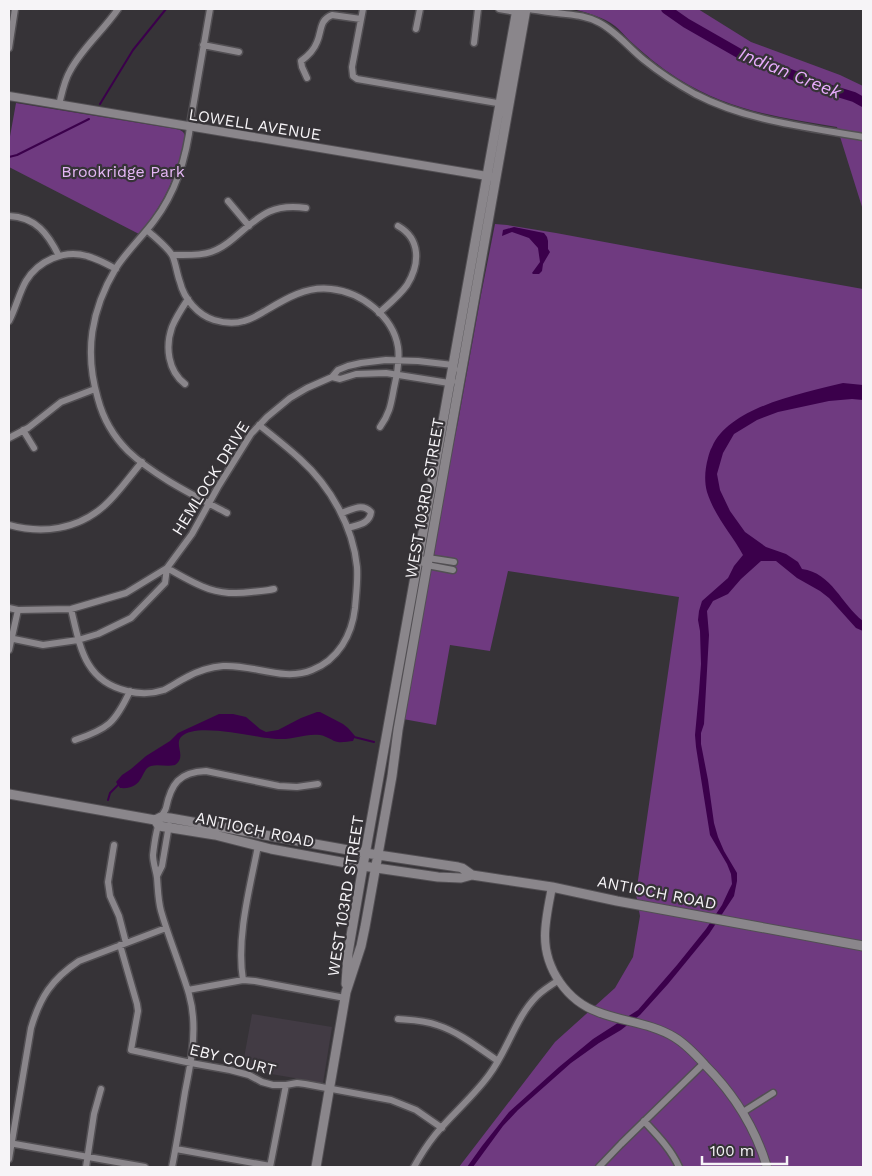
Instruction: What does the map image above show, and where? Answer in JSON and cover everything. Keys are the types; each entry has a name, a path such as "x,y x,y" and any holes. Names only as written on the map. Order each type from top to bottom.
{"main road":[{"name":"WEST 103RD STREET","path":"504,104 527,9"},
{"name":"WEST 103RD STREET","path":"316,1167 346,995 363,937 392,776 398,730 460,376 504,104 517,10"},
{"name":"WEST 103RD STREET","path":"346,995 346,967 365,853 453,365 491,177"},
{"name":"ANTIOCH ROAD","path":"9,794 458,867 472,875"},
{"name":"ANTIOCH ROAD","path":"163,820 271,849 363,866 438,877 462,878 472,875 552,887 863,944"},
{"path":"346,967 351,961 356,959"}],"street":[{"path":"9,48 15,9"},
{"path":"59,105 69,72 77,59 118,9"},
{"path":"210,9 185,156 180,172 171,194 161,211 121,261 104,291 98,304 91,337 90,353 91,368 100,407 114,433 126,449 156,473 227,513"},
{"path":"363,9 352,68 353,76 357,79 504,104"},
{"path":"416,29 420,9"},
{"path":"474,43 478,9"},
{"path":"498,9 527,9 577,15 598,22 616,33 644,60 660,72 694,93 726,108 760,118 863,137"},
{"path":"307,78 301,61 309,55 316,44 324,20 332,15 361,19"},
{"path":"203,45 239,52"},
{"name":"LOWELL AVENUE","path":"9,96 491,177"},
{"path":"228,201 249,226"},
{"path":"172,256 194,255 221,248 272,210 288,207 306,208"},
{"path":"9,216 27,220 41,228 48,236 59,256"},
{"path":"379,313 407,285 415,267 416,248 414,241 408,233 398,226"},
{"path":"147,230 172,256 184,294 198,310 214,320 228,322 245,321 283,300 319,288 342,290 355,294 366,301 388,324 398,346 397,375 390,409 380,427"},
{"path":"9,321 23,287 30,276 44,262 59,256 83,254 116,269"},
{"path":"185,384 179,380 172,367 168,348 172,327 188,299"},
{"name":"HEMLOCK DRIVE","path":"9,608 18,610 72,609 126,593 167,568 192,534 243,446 259,425 290,398 332,377 338,370 374,361 398,359 453,365"},
{"path":"450,383 460,376 453,365"},
{"name":"HEMLOCK DRIVE","path":"332,377 340,379 356,374 370,373 450,383"},
{"path":"9,438 61,402 95,389"},
{"path":"72,609 78,640 88,664 107,683 118,689 130,692 158,692 188,676 225,666 296,674 323,665 330,660 337,653 349,634 354,614 357,568 348,528 325,487 315,475 292,452 259,425"},
{"path":"23,430 34,448"},
{"path":"9,525 52,530 80,522 104,507 142,462"},
{"path":"341,513 362,506 371,512 366,522 348,528"},
{"path":"418,560 453,570"},
{"path":"428,562 454,562"},
{"path":"167,568 212,591 238,594 274,589"},
{"name":"HEMLOCK DRIVE","path":"10,638 43,645 78,640 98,634 131,618 165,583 167,568"},
{"path":"9,650 10,638 18,610"},
{"path":"75,740 100,731 110,724 122,708 130,692"},
{"path":"172,1167 194,1032 193,1013 188,990 160,909 153,856 170,792 180,778 197,771 206,771 279,786 297,787 318,784"},
{"path":"157,876 162,866 163,820"},
{"path":"114,845 108,882 110,896 119,916 123,944"},
{"path":"243,980 240,955 258,846"},
{"path":"552,887 545,924 545,937 549,960 565,988 585,1006 598,1012 654,1028 683,1043 720,1080 743,1112 758,1142 767,1167"},
{"path":"9,1159 31,1028 35,1013 47,990 66,969 79,961 166,928"},
{"name":"EBY COURT","path":"123,944 138,1011 131,1050 239,1072 273,1085 297,1083 379,1097 403,1104 442,1128"},
{"path":"188,990 243,980 346,995"},
{"path":"414,1167 442,1128 476,1092 489,1075 531,1003 544,990 559,980"},
{"path":"398,1019 421,1021 443,1027 498,1061"},
{"path":"599,1167 644,1120 704,1063"},
{"path":"176,1149 270,1167 286,1085"},
{"path":"86,1167 94,1114 101,1089"},
{"path":"743,1112 773,1093"},
{"path":"644,1120 659,1137 679,1167"},
{"path":"10,1144 145,1167"}],"shaded area":[{"path":"514,227 544,233 547,237 550,252 539,274 532,273 540,262 538,248 529,238 512,232 502,236 503,230"},
{"path":"843,383 863,385 863,400 829,401 778,412 757,420 734,434 723,453 717,474 720,490 730,511 745,532 766,547 786,554 798,562 802,569 821,576 863,621 863,631 856,628 829,598 797,578 776,561 761,561 728,594 713,601 707,611 709,635 704,724 701,733 701,744 714,823 724,851 737,873 734,896 709,934 640,1015 571,1063 518,1110 503,1126 473,1167 467,1167 509,1112 593,1039 638,1010 706,929 722,905 732,884 731,874 710,835 696,747 695,735 701,664 698,620 702,601 728,578 734,566 743,555 710,501 705,484 707,462 711,449 721,433 751,411 789,397"},
{"path":"317,712 348,728 355,736 353,741 338,742 315,735 279,739 228,732 189,732 179,740 180,758 175,765 151,766 145,771 138,783 128,788 120,788 116,782 146,756 170,741 178,733 219,714 233,714 246,717 266,732 278,730"},
{"path":"252,1014 332,1027 323,1083 242,1069"}],"green space":[{"path":"573,9 698,9 751,42 840,75 863,86 863,210 837,127 775,116 716,98 696,89 664,69 610,23"},
{"name":"Brookridge Park","path":"16,103 176,129 183,132 185,137 174,177 162,201 139,234 9,167 9,142"},
{"path":"495,224 556,233 863,289 863,1167 459,1167 555,1042 615,988 633,957 640,916 636,894 679,597 508,571 490,651 450,645 436,725 403,719"}],"waterway":[{"name":"Indian Creek","path":"100,104 133,50 166,9"},
{"name":"Indian Creek","path":"666,9 686,23 742,55 863,102"},
{"name":"Indian Creek","path":"9,157 17,155 89,119"},
{"path":"354,737 374,742"},
{"path":"108,800 110,793 119,784"}]}
